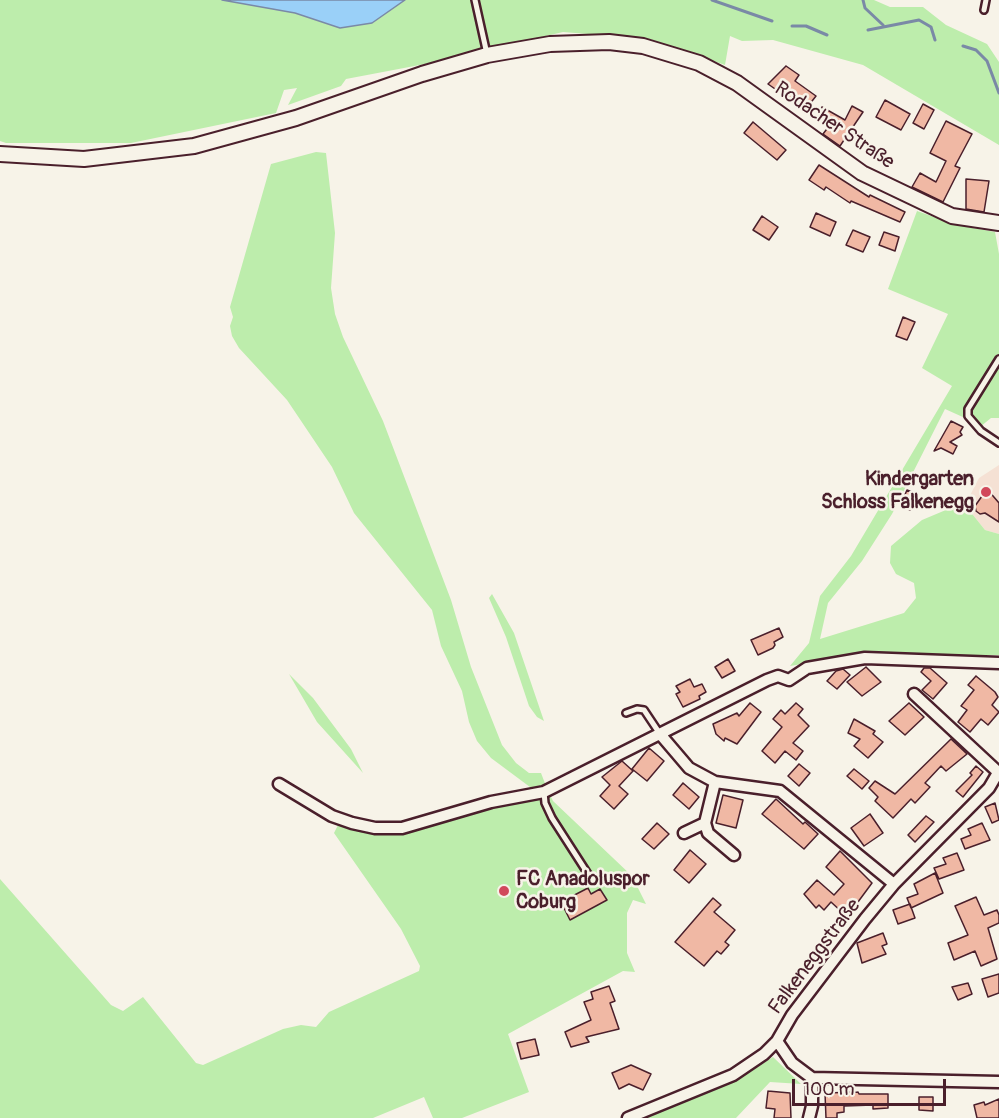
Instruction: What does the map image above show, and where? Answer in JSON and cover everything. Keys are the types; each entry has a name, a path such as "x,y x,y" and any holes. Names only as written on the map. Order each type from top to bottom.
{"street":[{"name":"Rodacher Straße","path":"0,154 84,159 194,146 296,118 422,74 487,55 550,44 609,42 670,53 719,73 862,173 952,216 999,223"},
{"path":"279,784 332,816 375,828 402,828 491,802 544,792 778,676 789,680 807,668 865,658 999,663"},
{"name":"Falkeneggstraße","path":"628,1118 732,1075 764,1054 777,1041 832,960 894,885 994,790 999,772 914,694"},
{"path":"660,734 689,768 715,782 780,791 894,885"},
{"path":"715,782 705,823 708,833 734,855"},
{"path":"684,833 705,823"},
{"path":"777,1041 792,1063 812,1078 999,1082"},
{"path":"808,1118 812,1106 812,1078"}],"lane":[{"path":"475,0 487,55"},
{"path":"984,10 986,0"},
{"path":"999,359 968,409 968,416 981,432 999,443"},
{"path":"626,713 637,709 644,710 660,734"},
{"path":"544,792 545,803 552,819 588,874"}],"shaded area":[{"name":"Kindergarten Schloss Falkenegg","path":"999,465 999,534 985,530 965,505 979,478"}],"green space":[{"path":"0,0 874,0 890,7 923,7 946,25 987,44 999,62 999,145 863,65 773,40 742,41 730,36 725,65 650,39 563,32 425,64 346,79 341,86 288,105 297,88 284,90 276,113 131,143 6,143 0,141"},
{"path":"316,152 326,153 335,233 331,288 335,314 343,337 383,421 451,600 471,667 502,745 516,763 529,773 541,773 546,786 534,790 491,758 477,741 469,722 462,691 441,646 432,610 354,513 332,467 287,400 239,348 232,336 230,326 233,317 230,307 271,164"},
{"path":"917,211 957,225 995,232 999,254 999,418 991,418 975,431 965,418 945,409 892,514 862,561 828,603 820,639 904,613 916,598 914,583 896,574 890,563 891,546 922,520 953,507 965,505 985,530 999,534 999,655 856,655 790,666 809,643 820,596 851,556 952,386 922,368 948,314 888,289"},
{"path":"492,594 514,633 544,721 537,717 529,706 506,637 489,598"},
{"path":"289,674 313,698 351,749 363,773 317,722"},
{"path":"550,795 553,801 632,876 646,904 633,900 627,913 627,953 635,972 623,971 508,1034 529,1092 462,1118 433,1118 424,1097 373,1118 0,1118 0,879 111,1005 123,1011 143,997 196,1063 203,1065 283,1029 301,1025 316,1027 329,1012 419,971 420,966 401,929 334,833 339,823 380,831 491,804"},
{"path":"773,1057 801,1084 770,1082 736,1118 643,1118 742,1077"}],"water":[{"path":"222,0 405,0 372,23 340,28 295,13"}],"building":[{"path":"786,66 799,75 795,81 816,96 805,110 768,84"},
{"path":"885,100 910,114 901,130 876,117"},
{"path":"923,104 934,110 924,129 913,123"},
{"path":"852,106 863,112 840,146 823,134 833,121 819,111 822,107 845,120"},
{"path":"946,121 972,134 955,166 960,168 943,202 912,187 920,173 936,182 946,161 930,153"},
{"path":"753,122 786,150 777,160 744,133"},
{"path":"819,165 869,197 870,195 905,212 900,222 851,201 850,203 826,187 824,190 809,180"},
{"path":"966,179 989,181 984,212 966,209"},
{"path":"816,213 836,222 830,236 810,227"},
{"path":"762,216 778,227 769,240 753,230"},
{"path":"853,230 870,237 863,252 846,245"},
{"path":"884,232 899,237 895,251 879,245"},
{"path":"903,317 915,322 907,340 896,336"},
{"path":"951,421 963,427 960,432 962,435 950,442 957,446 953,454 941,448 934,451"},
{"path":"987,489 999,503 999,522 985,513 980,514 976,511 975,506"},
{"path":"907,490 917,494 910,510 900,506"},
{"path":"779,628 783,637 774,642 773,648 758,655 751,640"},
{"path":"728,659 735,671 722,678 715,667"},
{"path":"866,667 881,682 862,696 847,682"},
{"path":"924,668 930,668 947,683 933,699 922,690 931,681 921,672"},
{"path":"843,669 850,675 837,689 827,681 836,671"},
{"path":"976,676 995,692 998,697 992,705 999,712 988,725 981,719 970,732 958,722 967,710 961,706 974,690 968,685"},
{"path":"690,679 694,687 702,684 706,692 699,696 700,699 683,707 676,694 680,692 676,686"},
{"path":"750,703 761,712 737,744 725,738 724,741 716,734 713,724 737,713 739,716"},
{"path":"796,703 803,709 798,715 809,726 793,743 803,751 796,760 785,751 775,763 762,751 782,727 773,719 781,710 785,714"},
{"path":"909,703 924,717 905,735 889,721"},
{"path":"854,719 875,731 873,734 883,742 868,758 854,746 860,739 848,733"},
{"path":"951,739 967,754 946,771 941,766 925,783 930,787 915,803 911,799 893,818 875,801 878,797 869,788 875,781 895,794"},
{"path":"649,748 664,761 647,781 632,769"},
{"path":"622,761 633,771 619,786 628,794 614,809 600,796 610,785 602,777"},
{"path":"799,764 810,773 799,786 788,776"},
{"path":"976,766 983,772 963,797 956,791 972,775 970,773"},
{"path":"854,769 869,781 862,789 847,776"},
{"path":"683,783 699,797 689,809 673,795"},
{"path":"723,795 743,800 736,828 716,823"},
{"path":"776,799 803,824 805,822 818,834 804,849 762,814"},
{"path":"995,803 999,820 992,823 985,807"},
{"path":"870,814 883,833 864,846 851,828"},
{"path":"926,816 934,822 915,842 908,835"},
{"path":"657,823 669,834 654,849 642,839"},
{"path":"982,823 990,840 965,849 961,839 971,835 968,829"},
{"path":"690,850 706,864 689,883 674,870"},
{"path":"840,851 872,883 855,906 853,904 844,914 831,902 824,910 819,905 816,908 804,894 817,880 834,895 844,884 826,867"},
{"path":"957,853 964,870 939,879 934,868 946,864 943,858"},
{"path":"935,873 943,893 911,908 907,898 918,894 914,884"},
{"path":"588,888 591,894 600,889 607,900 570,920 561,902"},
{"path":"976,897 984,915 997,910 999,915 999,923 988,928 997,959 981,966 975,951 954,960 948,943 968,935 955,906"},
{"path":"713,898 721,905 714,912 735,930 725,942 729,945 721,954 717,951 704,966 675,942"},
{"path":"910,904 915,918 898,924 893,910"},
{"path":"883,933 887,944 882,946 886,954 862,963 857,943"},
{"path":"999,974 999,993 988,997 982,979"},
{"path":"968,983 972,994 958,1000 952,987"},
{"path":"609,986 615,1001 610,1003 619,1029 586,1037 589,1042 571,1047 565,1032 591,1020 584,1002 593,999 591,992"},
{"path":"535,1039 539,1055 521,1059 517,1043"},
{"path":"631,1065 651,1074 643,1090 629,1084 619,1089 612,1073"},
{"path":"768,1091 790,1093 791,1118 774,1118 775,1109 766,1108"},
{"path":"858,1092 859,1094 888,1094 888,1108 873,1109 873,1105 844,1106 844,1112 837,1113 837,1118 826,1118 825,1093"},
{"path":"919,1097 933,1097 933,1111 919,1110"},
{"path":"999,1099 999,1118 977,1118 974,1105 984,1102 985,1105"}],"waterway":[{"path":"712,0 772,21"},
{"path":"863,0 865,8 883,25"},
{"path":"868,30 919,20 931,27 935,40"},
{"path":"792,26 806,26 827,35"},
{"path":"963,46 976,50 987,61 999,93"}],"place":[{"name":"Kindergarten Schloss Falkenegg","path":"986,492"},
{"name":"FC Anadoluspor Coburg","path":"504,891"}]}
